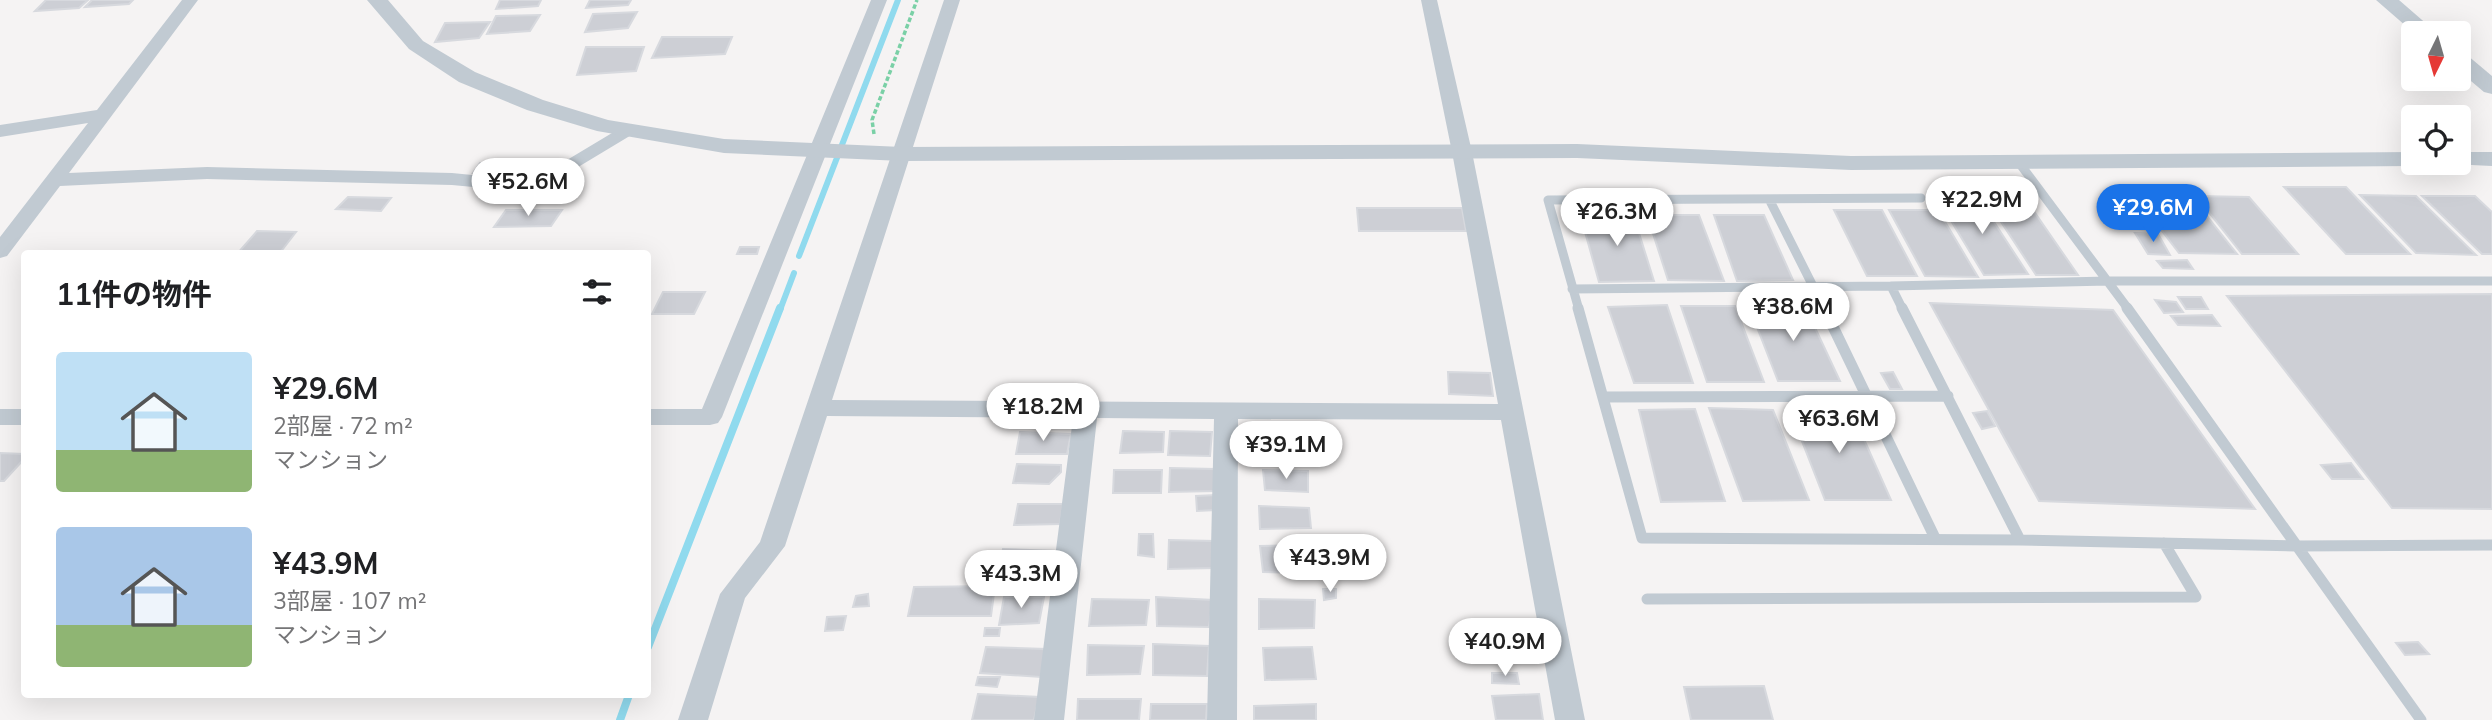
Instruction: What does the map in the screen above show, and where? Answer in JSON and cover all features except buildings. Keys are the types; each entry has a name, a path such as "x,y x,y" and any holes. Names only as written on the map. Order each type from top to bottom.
{"street":[{"path":"0,251 100,115 190,0"},
{"path":"377,0 416,46 467,76 535,105 629,131 724,146 902,154 1577,151 1851,163 2401,159"},
{"path":"651,417 710,416 822,152 879,0"},
{"path":"693,720 733,594 772,545 952,0"},
{"path":"1429,0 1462,152 1570,720"},
{"path":"2386,0 2412,21"},
{"path":"2471,70 2492,87"},
{"path":"0,131 100,115"},
{"path":"54,180 207,173 452,179 535,187 629,131"},
{"path":"2471,159 2492,159"},
{"path":"817,408 1511,412"},
{"path":"1049,720 1086,409"},
{"path":"1222,720 1226,410"},
{"path":"0,417 21,417"}],"lane":[{"path":"2017,160 2108,281 2421,720"},
{"path":"1921,198 1548,200 1642,538 1936,538 2295,546 2492,545"},
{"path":"1769,199 1869,396 1936,538"},
{"path":"1572,289 2108,281 2492,281"},
{"path":"1891,286 2020,540"},
{"path":"1603,397 1948,396"},
{"path":"1647,599 2196,597 2164,543"}],"path":[{"path":"867,153 876,138 871,129 872,120 917,0"}],"waterway":[{"path":"799,256 898,0"},
{"path":"780,310 794,273"},
{"path":"651,639 780,308"},
{"path":"620,720 628,698"}]}
